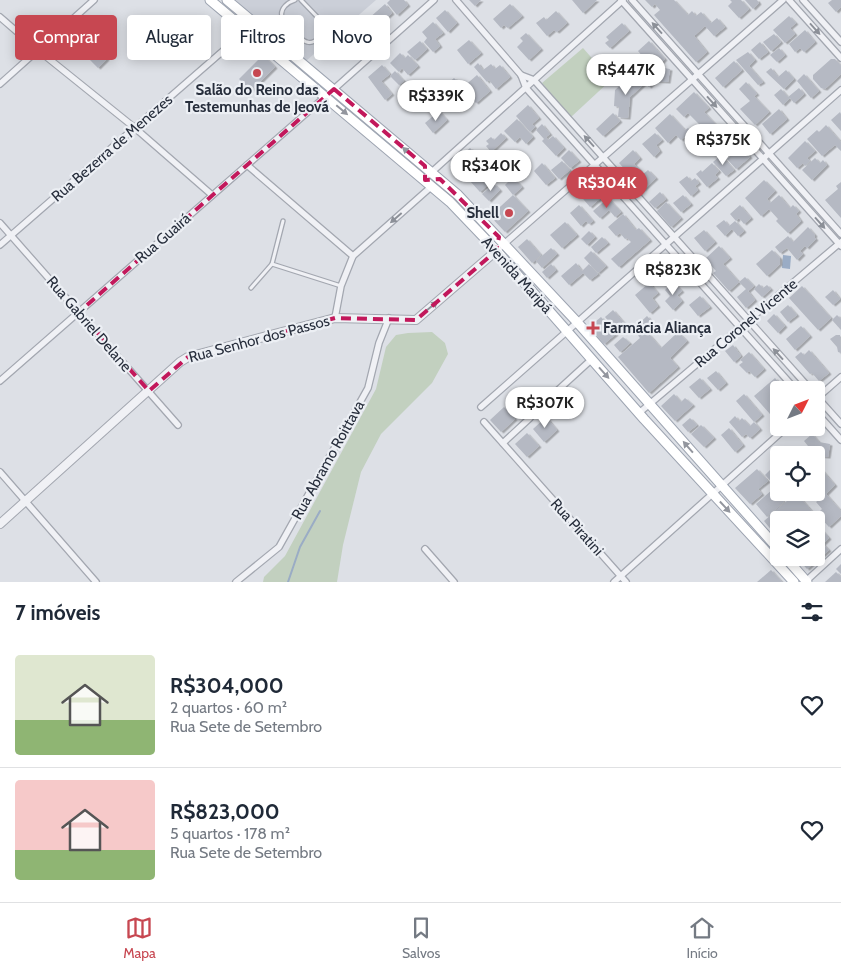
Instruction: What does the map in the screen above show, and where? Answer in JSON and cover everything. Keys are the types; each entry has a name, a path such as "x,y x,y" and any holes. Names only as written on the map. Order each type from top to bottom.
{"main road":[{"name":"Avenida Maripá","path":"210,0 228,15"},
{"name":"Avenida Maripá","path":"229,0 245,15"},
{"name":"Avenida Maripá","path":"282,60 421,176 496,251 639,413 794,582"},
{"name":"Avenida Maripá","path":"300,60 458,195 577,321 770,540"},
{"path":"421,176 422,173 429,169"},
{"path":"432,186 436,180 440,179"},
{"path":"505,244 506,250 502,253 496,251 495,245 505,244"},
{"path":"566,331 572,320 577,321"},
{"path":"646,404 651,404 650,409 639,413 642,407 646,404"},
{"path":"793,566 804,580"}],"street":[{"path":"77,15 94,0"},
{"name":"Rua Guairá","path":"0,381 434,0"},
{"path":"456,0 521,74 526,88 788,381"},
{"path":"429,169 526,88 622,0 840,244"},
{"path":"632,0 841,234"},
{"path":"505,244 783,0"},
{"path":"789,0 841,58"},
{"path":"803,0 841,42"},
{"path":"0,17 15,30"},
{"name":"Rua Bezerra de Menezes","path":"0,246 221,52"},
{"path":"0,84 27,60"},
{"path":"50,60 135,128 212,194"},
{"path":"521,74 534,80 803,381"},
{"path":"577,321 841,90"},
{"path":"247,165 354,256"},
{"path":"335,318 340,286 354,256 432,186"},
{"name":"Rua Gabriel Delane","path":"0,223 178,425"},
{"name":"Rua Coronel Vicente","path":"651,404 840,244"},
{"name":"Rua Senhor dos Passos","path":"0,524 180,362 188,357 335,318 416,320 496,251"},
{"name":"Rua Abramo Roittava","path":"236,582 279,547 368,388 379,343 389,318"},
{"path":"481,407 566,331"},
{"path":"546,401 592,359"},
{"path":"825,391 841,378"},
{"path":"825,407 841,424"},
{"path":"503,443 530,418"},
{"name":"Rua Piratini","path":"484,422 626,582"},
{"path":"825,422 841,440"},
{"path":"614,582 777,436"},
{"path":"0,472 96,582"},
{"path":"425,549 454,582"},
{"path":"804,580 841,549"}],"lane":[{"path":"281,15 283,8 295,0"},
{"path":"301,0 324,24 324,30 315,40 307,43 304,40"},
{"path":"251,288 272,264 283,221"},
{"path":"272,264 340,286"}],"highlighted area":[{"path":"334,89 425,166 425,180 440,179 499,237 496,251 416,320 335,318 188,357 149,391 79,312"}],"shaded area":[{"path":"376,0 359,15 314,15 314,54 306,61 304,59 304,15 252,15 235,1"}],"green space":[{"path":"583,48 611,80 571,117 542,83"},
{"path":"432,332 445,343 448,354 432,383 381,434 361,472 343,545 337,582 263,582 264,577 285,556 376,389 386,347 396,335"}],"water":[{"path":"783,255 791,256 790,269 782,268"}],"building":[{"path":"390,0 404,0 408,5 397,15 387,3"},
{"path":"469,0 481,0 475,6"},
{"path":"572,0 597,0 583,13"},
{"path":"645,0 674,0 688,15 692,11 696,16 701,12 711,23 717,18 725,27 714,36 705,26 694,36 707,52 696,62 654,15 660,10 655,4 652,7"},
{"path":"730,0 741,0 749,9 739,18 728,6 732,2"},
{"path":"745,0 757,0 759,3 753,9"},
{"path":"832,0 841,0 841,7 836,12 828,3"},
{"path":"385,4 392,13 390,15 373,15"},
{"path":"510,4 522,16 508,28 504,25 501,28 493,19"},
{"path":"445,10 457,23 448,32 436,18"},
{"path":"556,11 567,23 557,32 554,30 547,36 536,23 544,17 546,20"},
{"path":"789,16 796,23 790,28 795,34 785,43 773,30"},
{"path":"433,22 443,33 435,39 440,46 433,52 424,42 427,38 422,32"},
{"path":"622,23 629,31 610,48 605,43 609,40 606,37"},
{"path":"805,30 815,42 804,52 800,48 795,52 789,44"},
{"path":"526,33 541,49 529,60 517,47 523,41 520,38"},
{"path":"774,34 781,42 771,51 763,42"},
{"path":"469,40 481,53 468,64 457,50"},
{"path":"420,41 427,49 415,60 407,52"},
{"path":"649,41 665,59 654,70 638,51"},
{"path":"760,42 768,52 759,59 751,50"},
{"path":"779,48 785,55 777,62 770,55"},
{"path":"748,52 755,60 749,66 763,82 758,85 736,60"},
{"path":"400,53 405,58 408,55 418,66 408,75 402,68 399,72 390,63"},
{"path":"831,59 835,59 841,66 841,74 825,89 821,88 813,79 813,75"},
{"path":"90,60 106,60 98,68"},
{"name":"Salão do Reino das Testemunhas de Jeová","path":"258,60 268,60 275,67 251,91 239,79"},
{"path":"734,61 742,70 723,87 715,78"},
{"path":"478,63 483,70 491,64 495,69 500,65 510,77 496,89 474,67"},
{"path":"382,65 390,74 381,81 392,94 385,100 368,77"},
{"path":"664,68 670,69 668,82 655,81 649,87 643,81 654,71 657,74"},
{"path":"771,68 778,77 786,70 794,79 784,89 766,72"},
{"path":"395,71 404,81 399,85 390,76"},
{"path":"804,74 819,91 811,98 797,81"},
{"path":"477,75 490,91 476,103 462,88"},
{"path":"637,77 644,84 630,97 628,118 618,117 619,107 614,106 615,90 626,80 629,84"},
{"path":"454,78 461,85 452,93 445,86"},
{"path":"746,82 757,94 754,96 769,112 755,125 740,109 750,101 739,89"},
{"path":"799,88 804,94 794,103 790,98 783,105 774,95 781,89 788,97"},
{"path":"694,92 709,108 704,112 720,129 710,138 706,132 698,139 701,143 698,146 688,134 681,140 676,135 668,143 655,128 670,114 685,130 688,128 693,133 701,126 688,113 684,117 676,109"},
{"path":"434,96 439,103 433,108 428,101"},
{"path":"528,105 539,118 532,124 535,127 530,132 516,116"},
{"path":"779,109 787,119 770,134 762,124"},
{"path":"439,111 447,120 433,133 425,123"},
{"path":"840,112 841,114 841,131 831,120"},
{"path":"613,113 620,121 603,136 596,129"},
{"path":"517,119 533,137 526,144 520,137 515,142 504,131"},
{"path":"542,124 550,134 546,137 548,140 553,136 564,148 556,156 542,141 544,139 536,130"},
{"path":"826,125 841,142 841,151 835,145 822,156 807,139"},
{"path":"501,133 506,138 491,152 486,146 489,144 486,141 491,137 494,140"},
{"path":"655,133 662,140 656,145 660,151 654,157 642,144"},
{"path":"716,134 723,142 714,150 707,142"},
{"path":"737,141 750,157 736,169 727,159 734,153 730,148"},
{"path":"805,141 815,151 807,158 810,161 805,166 803,163 797,168 788,158"},
{"path":"470,148 477,155 470,162 476,169 467,178 463,173 459,177 450,166"},
{"path":"569,150 579,161 570,168 561,158"},
{"path":"633,150 640,158 634,164 640,170 632,177 619,163"},
{"path":"519,152 524,157 508,172 503,166"},
{"path":"721,155 734,170 726,176 713,162"},
{"path":"815,158 820,163 823,160 827,165 812,180 802,170"},
{"path":"562,161 570,170 559,179 551,170"},
{"path":"542,163 555,178 546,185 534,171"},
{"path":"712,163 719,171 715,175 718,178 707,187 696,174 701,170 702,172"},
{"path":"483,169 493,180 480,192 470,181"},
{"path":"648,170 656,178 643,190 635,181"},
{"path":"597,176 610,190 590,207 578,193"},
{"path":"687,176 691,181 695,178 699,183 695,186 698,190 691,196 679,182"},
{"path":"513,177 522,187 513,195 505,185"},
{"path":"764,180 775,191 767,199 770,203 779,195 790,208 793,205 799,211 796,214 801,221 788,233 776,221 778,219 769,209 761,216 745,198"},
{"path":"841,182 841,218 825,200 838,189 836,186"},
{"path":"494,184 500,190 489,201 482,194"},
{"path":"660,192 666,199 655,208 649,202"},
{"name":"Shell","path":"513,195 528,211 505,232 490,216"},
{"path":"683,195 691,204 681,212 673,203"},
{"path":"608,198 621,212 615,217 609,210 600,218 593,211"},
{"path":"666,202 681,218 671,227 657,211"},
{"path":"579,205 593,221 589,224 586,221 581,226 570,213"},
{"path":"740,205 751,218 744,224 739,218 736,221 730,214"},
{"path":"623,214 636,230 639,228 650,240 619,267 611,259 631,242 620,233 616,236 608,227"},
{"path":"724,220 729,226 735,221 744,231 738,236 732,229 725,236 716,226"},
{"path":"565,222 577,235 562,248 550,235"},
{"path":"808,227 816,239 807,248 805,246 800,251 803,254 797,260 787,248 780,253 775,247 788,236 793,242"},
{"path":"704,230 715,242 705,251 694,238"},
{"path":"589,231 595,237 587,245 581,239"},
{"path":"602,237 608,243 596,253 591,247"},
{"path":"527,239 541,255 532,263 518,247"},
{"path":"719,246 730,258 723,264 739,282 729,291 713,273 716,271 705,259"},
{"path":"551,248 557,254 542,268 536,261"},
{"path":"772,250 780,258 780,264 767,276 756,264"},
{"path":"591,251 606,266 598,273 584,258"},
{"path":"576,263 582,271 589,264 598,274 590,280 583,273 569,285 561,276"},
{"path":"663,263 665,266 667,264 670,268 672,267 679,274 667,285 662,280 660,282 657,279 651,285 658,293 652,298 658,306 650,313 635,295 649,283 646,279"},
{"path":"551,264 556,270 547,278 542,272"},
{"path":"745,277 754,286 748,291 755,300 746,308 737,297 746,289 739,282"},
{"path":"673,282 682,291 677,295 682,301 673,310 665,301 670,296 665,290"},
{"path":"759,284 763,288 767,285 771,289 762,297 754,289"},
{"path":"802,286 831,318 818,330 789,298"},
{"path":"833,290 840,299 833,305 825,297"},
{"path":"700,296 710,307 698,316 689,305"},
{"path":"788,305 797,315 788,322 780,312"},
{"path":"613,310 625,324 617,331 605,317"},
{"path":"774,314 785,326 778,333 767,321"},
{"path":"837,315 841,319 841,330 832,320"},
{"path":"647,316 655,325 647,332 661,348 678,332 687,341 670,358 678,367 649,393 618,357 640,338 633,329"},
{"path":"601,317 616,334 604,344 589,327"},
{"path":"801,326 810,336 795,350 786,339"},
{"path":"840,335 841,353 838,352 837,347 830,339"},
{"path":"623,337 630,343 620,352 614,345"},
{"path":"733,345 741,356 734,362 725,351"},
{"path":"809,350 829,373 819,381 795,357 801,352 804,355"},
{"path":"749,352 764,369 755,377 749,371 747,373 739,365 743,362 740,360"},
{"path":"716,371 726,383 718,390 707,378"},
{"path":"700,378 710,389 699,398 689,387"},
{"path":"770,382 770,414 754,396"},
{"path":"521,390 534,404 520,417 508,403"},
{"path":"674,394 681,402 685,398 693,405 675,421 661,406"},
{"path":"744,394 762,415 754,422 736,401"},
{"path":"504,407 515,419 501,432 490,420"},
{"path":"735,416 739,421 742,418 750,426 754,422 760,429 750,438 746,434 742,437 729,422"},
{"path":"546,417 557,430 544,442 533,429"},
{"path":"690,418 697,425 688,432 682,425"},
{"path":"701,425 714,438 704,447 691,434"},
{"path":"729,428 743,445 735,452 721,435"},
{"path":"527,433 539,446 527,457 515,444"},
{"path":"810,436 814,436 819,442 830,444 828,457 825,457 825,446 808,446 804,441"},
{"path":"757,469 768,481 758,489 762,494 750,504 735,488"},
{"path":"770,470 770,480 765,475"},
{"path":"825,473 835,485 826,494 841,511 841,516 829,527 825,523 825,511 820,511 822,509 816,502 825,501"},
{"path":"770,492 770,501 784,502 774,511 770,511 767,517 756,504"},
{"path":"787,501 803,501 812,511 797,510 775,511"},
{"path":"770,516 770,528 764,521"},
{"path":"825,534 829,538 825,542"},
{"path":"841,564 841,574 836,569"},
{"path":"771,570 782,582 757,582"},
{"path":"836,572 841,577 841,582 825,582"}],"waterway":[{"path":"288,582 300,547 320,511"}],"place":[{"name":"Salão do Reino das Testemunhas de Jeová","path":"257,73"},
{"name":"Shell","path":"509,213"},
{"name":"Farmácia Aliança","path":"593,328"}]}
